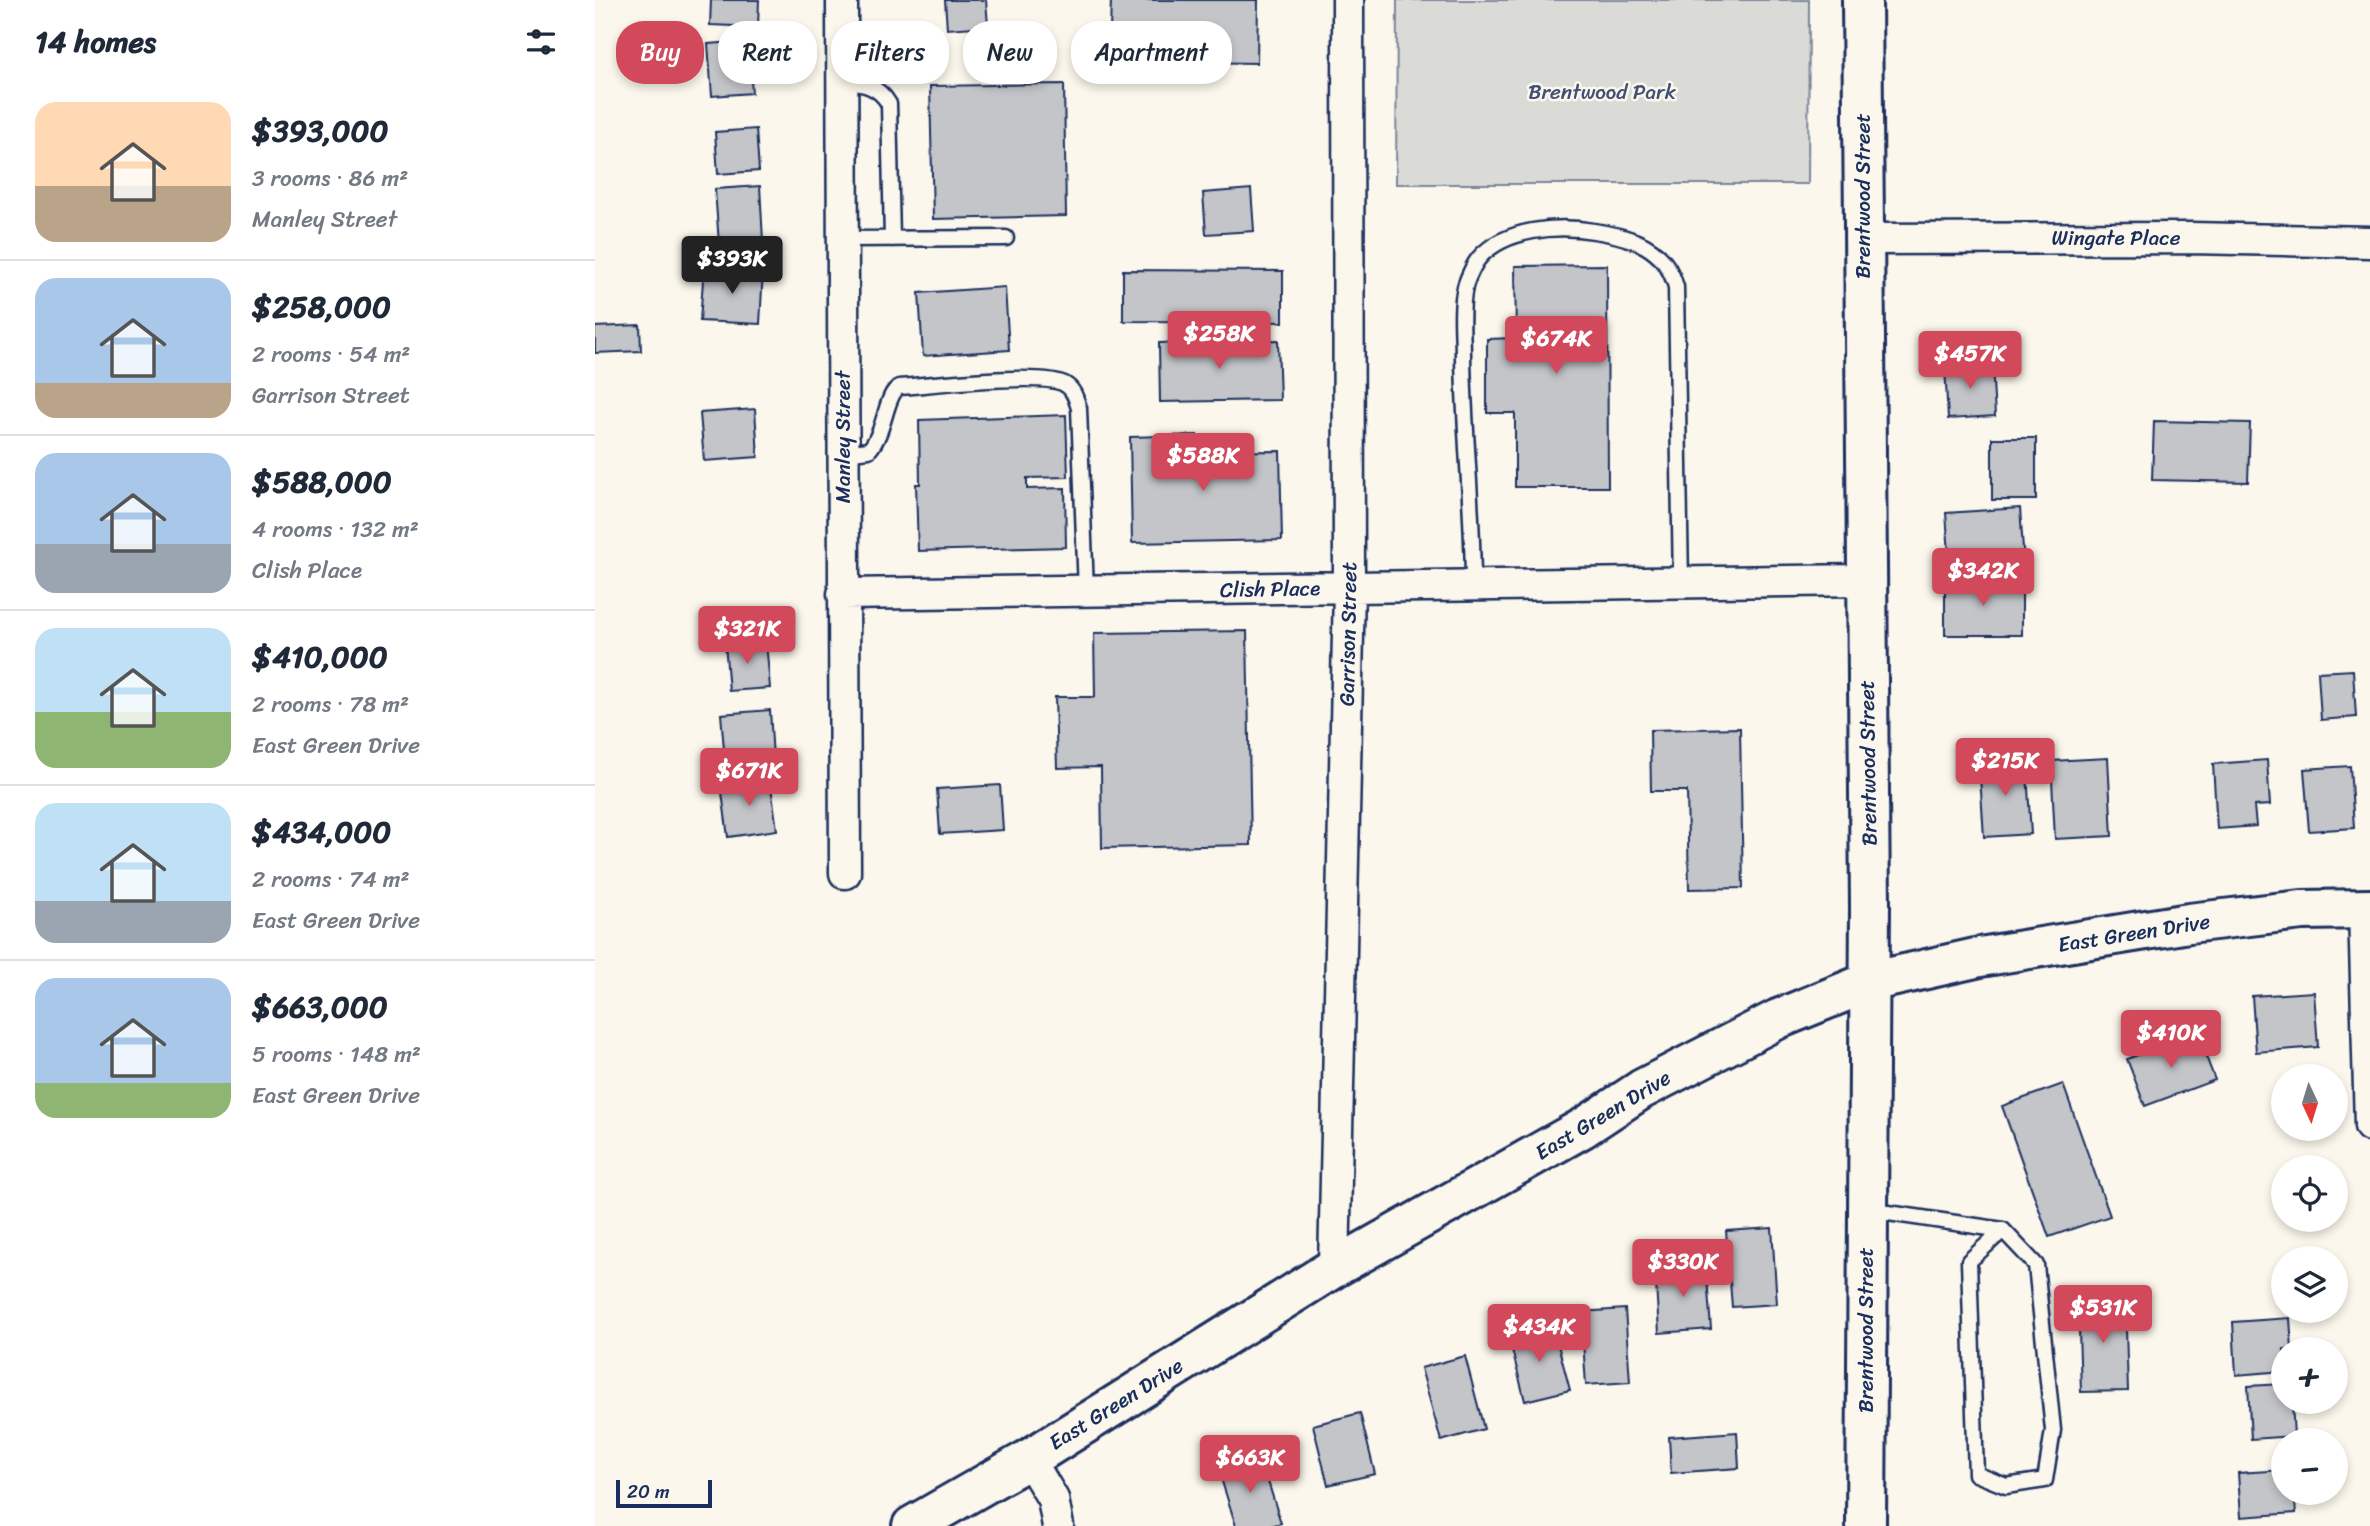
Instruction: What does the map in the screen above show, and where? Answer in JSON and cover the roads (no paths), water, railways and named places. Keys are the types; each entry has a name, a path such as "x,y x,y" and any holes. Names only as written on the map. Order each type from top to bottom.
{"main road":[{"name":"Brentwood Street","path":"1861,0 1869,982 1866,1526"},
{"name":"East Green Drive","path":"912,1526 1030,1459 1333,1268 1583,1128 1642,1089 1779,1019 1869,982 1980,957 2189,923 2302,910 2367,909"}],"street":[{"name":"Manley Street","path":"842,0 842,21"},
{"name":"Garrison Street","path":"1333,1268 1349,588 1347,0"},
{"name":"Manley Street","path":"842,84 845,873"},
{"name":"Wingate Place","path":"1863,239 2190,238 2370,242"},
{"name":"Clish Place","path":"843,594 1865,580"},
{"path":"2367,909 2370,1126"},
{"path":"1030,1459 1053,1499 1058,1526"}],"lane":[{"path":"867,84 881,91 889,104 892,239"},
{"path":"1473,586 1473,525 1464,387 1465,285 1478,258 1502,241 1544,229 1586,230 1630,237 1653,251 1671,268 1676,287 1681,583"},
{"path":"843,239 1006,238"},
{"path":"843,453 869,450 879,440 891,394 899,387 1041,379 1066,385 1076,396 1079,408 1086,591"},
{"path":"1867,1210 2003,1230 2036,1265 2053,1430 2045,1480 2005,1486 1976,1474 1969,1261 2003,1230"}],"park label":[{"name":"Brentwood Park","path":"1602,92"}]}
